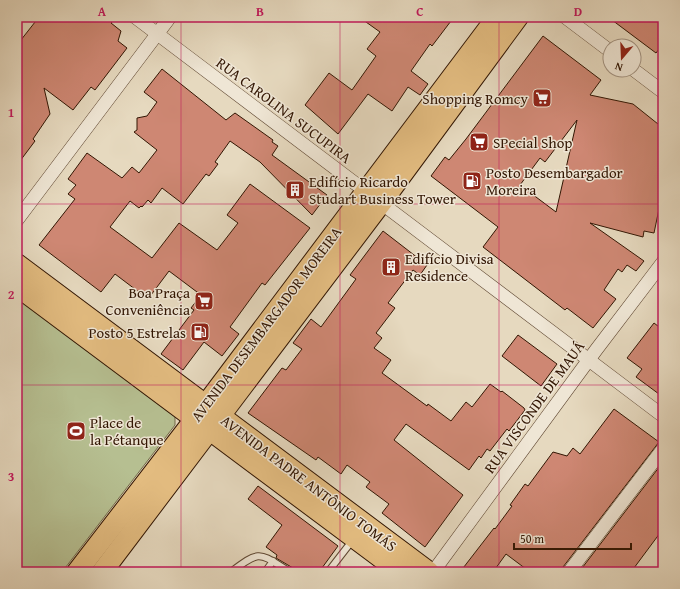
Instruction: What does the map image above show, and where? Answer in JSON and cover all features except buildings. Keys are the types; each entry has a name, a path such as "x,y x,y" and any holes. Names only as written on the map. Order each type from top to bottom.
{"main road":[{"name":"AVENIDA DESEMBARGADOR MOREIRA","path":"374,197 497,17"},
{"name":"AVENIDA DESEMBARGADOR MOREIRA","path":"102,572 207,418 374,197 518,17"},
{"name":"AVENIDA PADRE ANTÔNIO TOMÁS","path":"17,264 354,538 400,572"},
{"name":"AVENIDA PADRE ANTÔNIO TOMÁS","path":"17,286 429,572"},
{"name":"AVENIDA DESEMBARGADOR MOREIRA","path":"77,572 207,418"}],"street":[{"name":"RUA CAROLINA SUCUPIRA","path":"135,17 663,416"},
{"path":"17,220 170,17"},
{"path":"565,17 602,45"},
{"path":"642,76 663,92"},
{"name":"RUA VISCONDE DE MAUÁ","path":"433,572 588,360 663,262"},
{"path":"569,572 663,448"}],"lane":[{"path":"328,572 354,538"},
{"path":"231,572 251,557 258,555 273,561 290,572"},
{"path":"264,572 273,561"}],"green space":[{"path":"17,296 175,414 175,425 62,572 17,572"}],"place":[{"name":"Shopping Romcy","path":"542,98"},
{"name":"SPecial Shop","path":"479,142"},
{"name":"Posto Desembargador Moreira","path":"472,181"},
{"name":"Edifício Ricardo Studart Business Tower","path":"295,190"},
{"name":"Edifício Divisa Residence","path":"391,267"},
{"name":"Boa Praça Conveniência","path":"204,301"},
{"name":"Posto 5 Estrelas","path":"200,332"},
{"name":"Place de la Pétanque","path":"76,431"}]}
